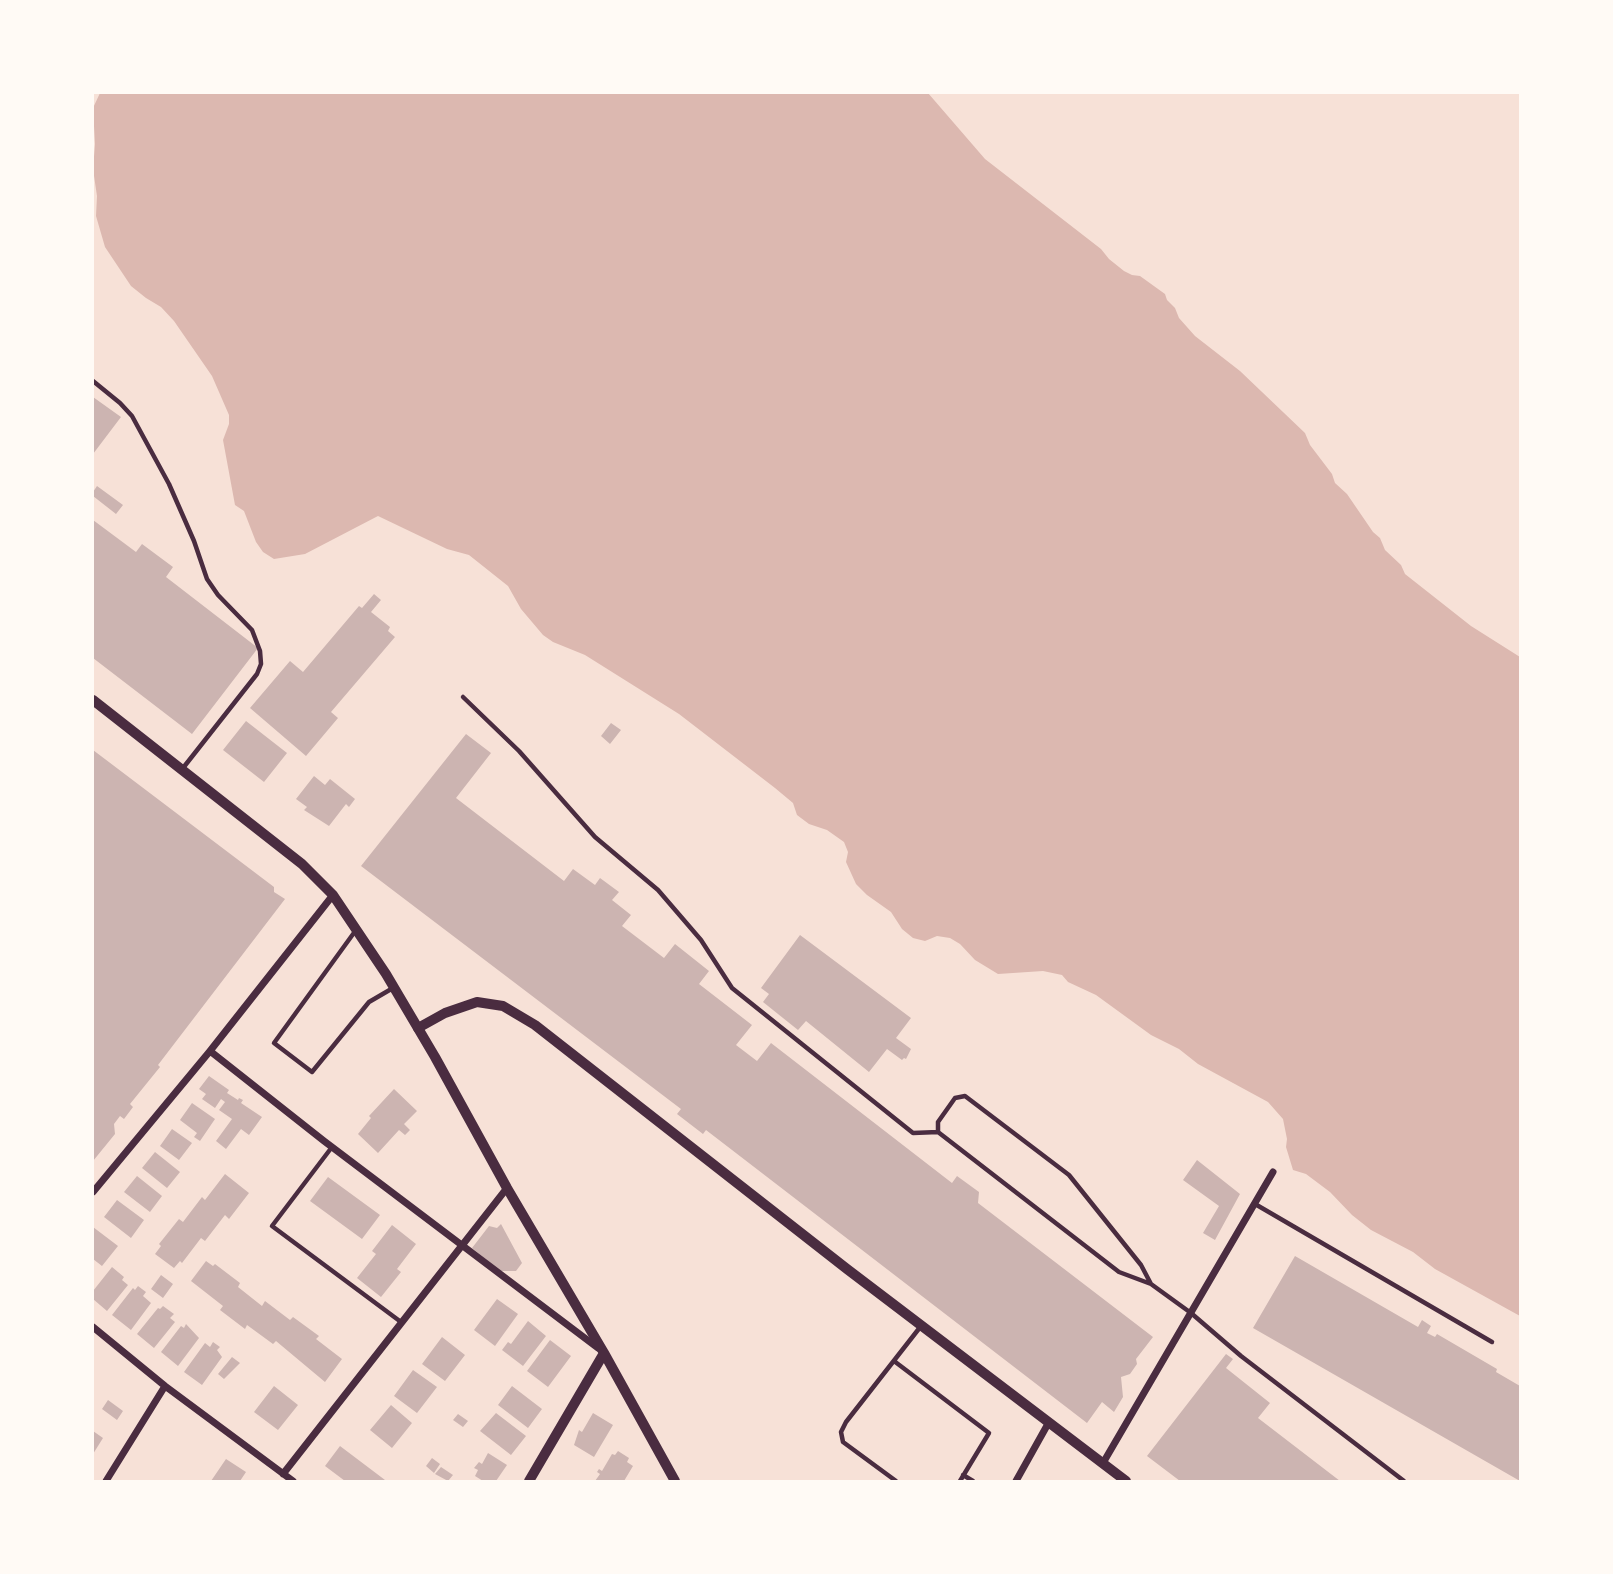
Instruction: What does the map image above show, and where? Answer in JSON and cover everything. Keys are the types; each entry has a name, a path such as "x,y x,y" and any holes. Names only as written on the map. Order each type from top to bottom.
{"main road":[{"path":"93,700 302,864 334,895 418,1028 675,1481"},
{"path":"529,1481 604,1353"}],"street":[{"path":"93,1192 211,1051 334,895"},
{"path":"418,1028 445,1013 477,1002 503,1006 535,1026 1126,1481"},
{"path":"211,1051 332,1147 604,1353"},
{"path":"1103,1463 1273,1172"},
{"path":"283,1474 507,1188"},
{"path":"93,1327 165,1386 293,1481"},
{"path":"106,1481 165,1386"},
{"path":"1016,1481 1049,1422"}],"lane":[{"path":"93,381 132,416 169,484 207,579 218,595 252,630 260,650 261,664 257,674 182,769"},
{"path":"463,697 519,751 595,837 658,890 701,940 732,988 913,1133 938,1132 1119,1272 1151,1284 1191,1313 1241,1356 1404,1481"},
{"path":"357,929 274,1043 313,1072 369,1002 394,987"},
{"path":"938,1132 938,1122 955,1098 965,1096 1069,1175 1141,1265 1151,1284"},
{"path":"332,1147 272,1226 401,1323"},
{"path":"1254,1204 1492,1342"},
{"path":"895,1481 842,1442 841,1432 922,1325"},
{"path":"894,1361 989,1433 960,1481"},
{"path":"963,1475 973,1481"}],"shaded area":[{"path":"100,93 928,93 985,159 1101,249 1124,271 1140,276 1165,294 1179,318 1195,336 1240,371 1305,433 1335,483 1347,494 1380,538 1385,550 1401,565 1405,574 1471,626 1520,657 1520,1316 1371,1230 1330,1192 1306,1174 1293,1170 1286,1147 1283,1119 1268,1102 1198,1064 1179,1049 1151,1035 1096,995 1068,982 1062,975 1043,971 998,974 975,960 960,944 950,938 937,936 925,941 913,938 902,929 891,912 856,884 846,862 848,852 844,842 797,815 793,803 679,714 585,655 543,635 521,609 508,586 469,555 447,549 378,516 305,554 274,559 263,552 256,542 244,511 235,505 223,440 229,424 229,415 212,376 174,321 161,307 131,286 105,247 96,216 97,196 93,169 93,108"}],"building":[{"path":"93,397 121,417 93,454"},
{"path":"97,486 123,505 116,514 93,496"},
{"path":"93,520 136,552 142,544 173,567 166,577 258,648 192,734 93,658"},
{"path":"374,594 381,600 371,612 390,627 388,631 395,637 331,712 338,718 306,756 250,708 290,661 303,672 359,606 362,608"},
{"path":"246,721 287,753 264,782 223,750"},
{"path":"611,723 621,730 610,744 601,736"},
{"path":"466,734 491,753 456,798 564,881 573,869 595,885 600,878 619,892 612,900 631,915 622,926 664,958 675,944 709,971 699,984 752,1025 736,1045 757,1061 771,1043 952,1183 957,1176 979,1192 978,1203 1153,1337 1136,1359 1137,1364 1130,1374 1121,1377 1123,1397 1114,1412 1102,1402 1087,1423 706,1130 703,1134 677,1114 681,1109 361,866"},
{"path":"93,750 274,887 274,892 285,899 158,1065 160,1067 130,1104 133,1107 124,1119 120,1116 114,1124 115,1134 93,1161"},
{"path":"314,776 325,785 330,779 355,799 349,807 346,804 329,826 304,810 307,807 296,799"},
{"path":"800,935 911,1018 896,1038 911,1049 906,1059 902,1060 887,1049 869,1072 806,1021 798,1030 763,1002 769,994 761,988"},
{"path":"209,1076 229,1090 227,1093 243,1100 241,1103 262,1117 249,1135 241,1129 226,1149 216,1141 232,1119 219,1110 225,1102 221,1099 215,1108 202,1099 206,1094 199,1089"},
{"path":"394,1089 417,1111 404,1124 410,1130 405,1135 399,1130 378,1153 358,1134 371,1118 369,1116"},
{"path":"192,1103 215,1119 200,1141 194,1137 197,1133 180,1120"},
{"path":"172,1129 192,1143 179,1160 160,1146"},
{"path":"155,1152 180,1172 167,1188 142,1168"},
{"path":"1197,1160 1240,1194 1215,1240 1203,1233 1219,1206 1183,1180"},
{"path":"225,1174 249,1193 229,1219 225,1215 205,1241 201,1238 182,1263 180,1261 174,1268 155,1254 161,1246 159,1244 179,1219 183,1222 202,1197 205,1200"},
{"path":"137,1176 162,1196 150,1212 124,1192"},
{"path":"328,1177 380,1215 362,1239 310,1201"},
{"path":"117,1200 144,1220 131,1238 104,1217"},
{"path":"501,1224 522,1263 516,1271 500,1271 472,1248 489,1226 497,1228"},
{"path":"392,1225 416,1244 397,1269 401,1272 381,1297 357,1278 376,1254 372,1251"},
{"path":"93,1227 118,1246 102,1266 93,1259"},
{"path":"1295,1256 1418,1327 1422,1320 1431,1326 1427,1333 1435,1337 1437,1334 1497,1369 1496,1372 1520,1386 1520,1481 1253,1328"},
{"path":"206,1261 213,1266 215,1264 240,1283 238,1287 262,1306 265,1301 290,1320 293,1317 319,1336 316,1339 342,1359 325,1382 276,1341 273,1344 247,1325 245,1329 220,1310 223,1306 191,1281"},
{"path":"112,1267 124,1277 122,1280 128,1285 107,1311 93,1299 93,1291"},
{"path":"161,1275 173,1284 163,1298 151,1289"},
{"path":"138,1286 146,1292 143,1296 151,1303 131,1330 112,1315 133,1288 135,1290"},
{"path":"497,1299 518,1314 495,1346 474,1330"},
{"path":"163,1306 174,1314 170,1318 175,1322 154,1348 137,1334 158,1308"},
{"path":"528,1321 546,1336 523,1366 502,1350 508,1342 511,1344"},
{"path":"186,1324 199,1338 178,1366 161,1352 181,1326 184,1328"},
{"path":"442,1337 465,1355 445,1381 422,1364"},
{"path":"550,1340 571,1356 548,1387 527,1371"},
{"path":"213,1342 220,1347 217,1350 222,1357 202,1385 184,1372 205,1343 210,1347"},
{"path":"1226,1354 1233,1359 1226,1368 1270,1403 1258,1418 1340,1481 1180,1481 1147,1456"},
{"path":"232,1357 240,1363 224,1379 218,1374"},
{"path":"413,1370 437,1387 417,1413 394,1396"},
{"path":"274,1386 298,1405 278,1430 254,1412"},
{"path":"512,1386 542,1409 528,1428 498,1405"},
{"path":"108,1400 123,1411 117,1420 102,1409"},
{"path":"391,1405 412,1423 392,1448 370,1430"},
{"path":"496,1413 526,1436 511,1455 480,1431"},
{"path":"593,1413 613,1425 594,1457 574,1445 579,1430 582,1432"},
{"path":"458,1414 468,1421 463,1427 453,1420"},
{"path":"93,1431 103,1438 93,1454"},
{"path":"340,1446 385,1480 345,1481 325,1466"},
{"path":"618,1451 629,1458 627,1462 633,1466 624,1481 595,1481 600,1474 597,1472 599,1469 602,1471 612,1454 615,1455"},
{"path":"488,1453 507,1465 496,1481 483,1481 475,1476 478,1470 474,1468 479,1462 482,1464"},
{"path":"432,1458 440,1464 434,1473 426,1466"},
{"path":"226,1459 246,1472 240,1481 211,1481"},
{"path":"441,1467 453,1475 448,1481 435,1474"}]}
